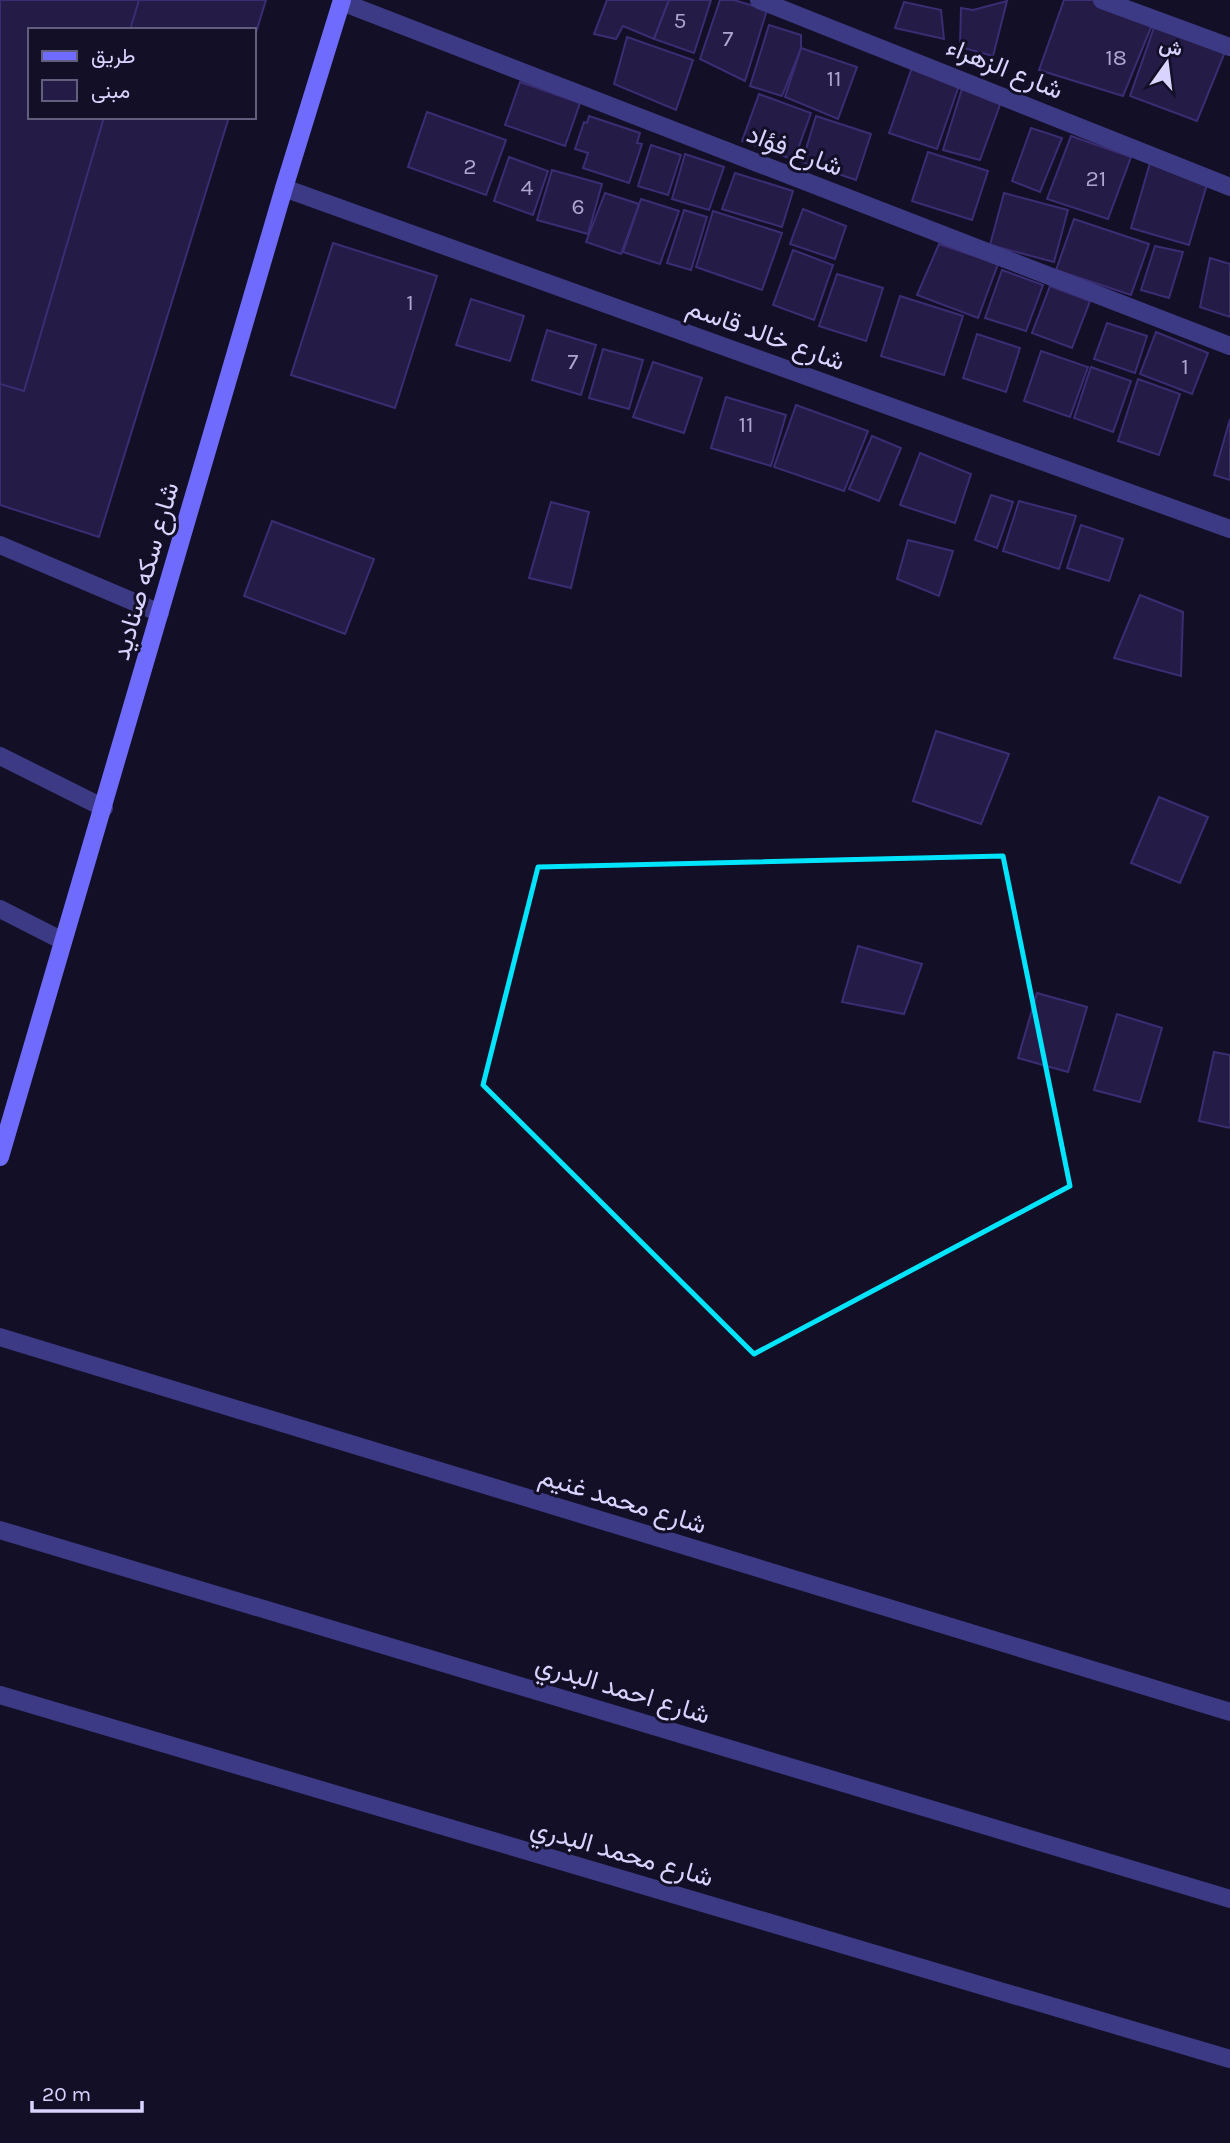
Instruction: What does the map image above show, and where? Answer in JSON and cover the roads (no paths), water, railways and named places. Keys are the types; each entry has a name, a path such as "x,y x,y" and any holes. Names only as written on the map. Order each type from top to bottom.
{"street":[{"name":"شارع الزهراء","path":"759,0 1230,187"},
{"path":"1102,0 1230,47"},
{"name":"شارع سكه صناديد","path":"0,1157 5,1125 104,808 284,188 342,1"},
{"name":"شارع فؤاد","path":"342,1 1230,346"},
{"name":"شارع خالد قاسم","path":"284,188 1230,529"},
{"path":"0,545 160,613"},
{"path":"0,755 104,808"},
{"path":"0,909 63,941"},
{"name":"شارع محمد غنيم","path":"0,1338 1230,1712"},
{"name":"شارع احمد البدري","path":"0,1530 1230,1899"},
{"name":"شارع محمد البدري","path":"0,1695 1230,2059"}]}
